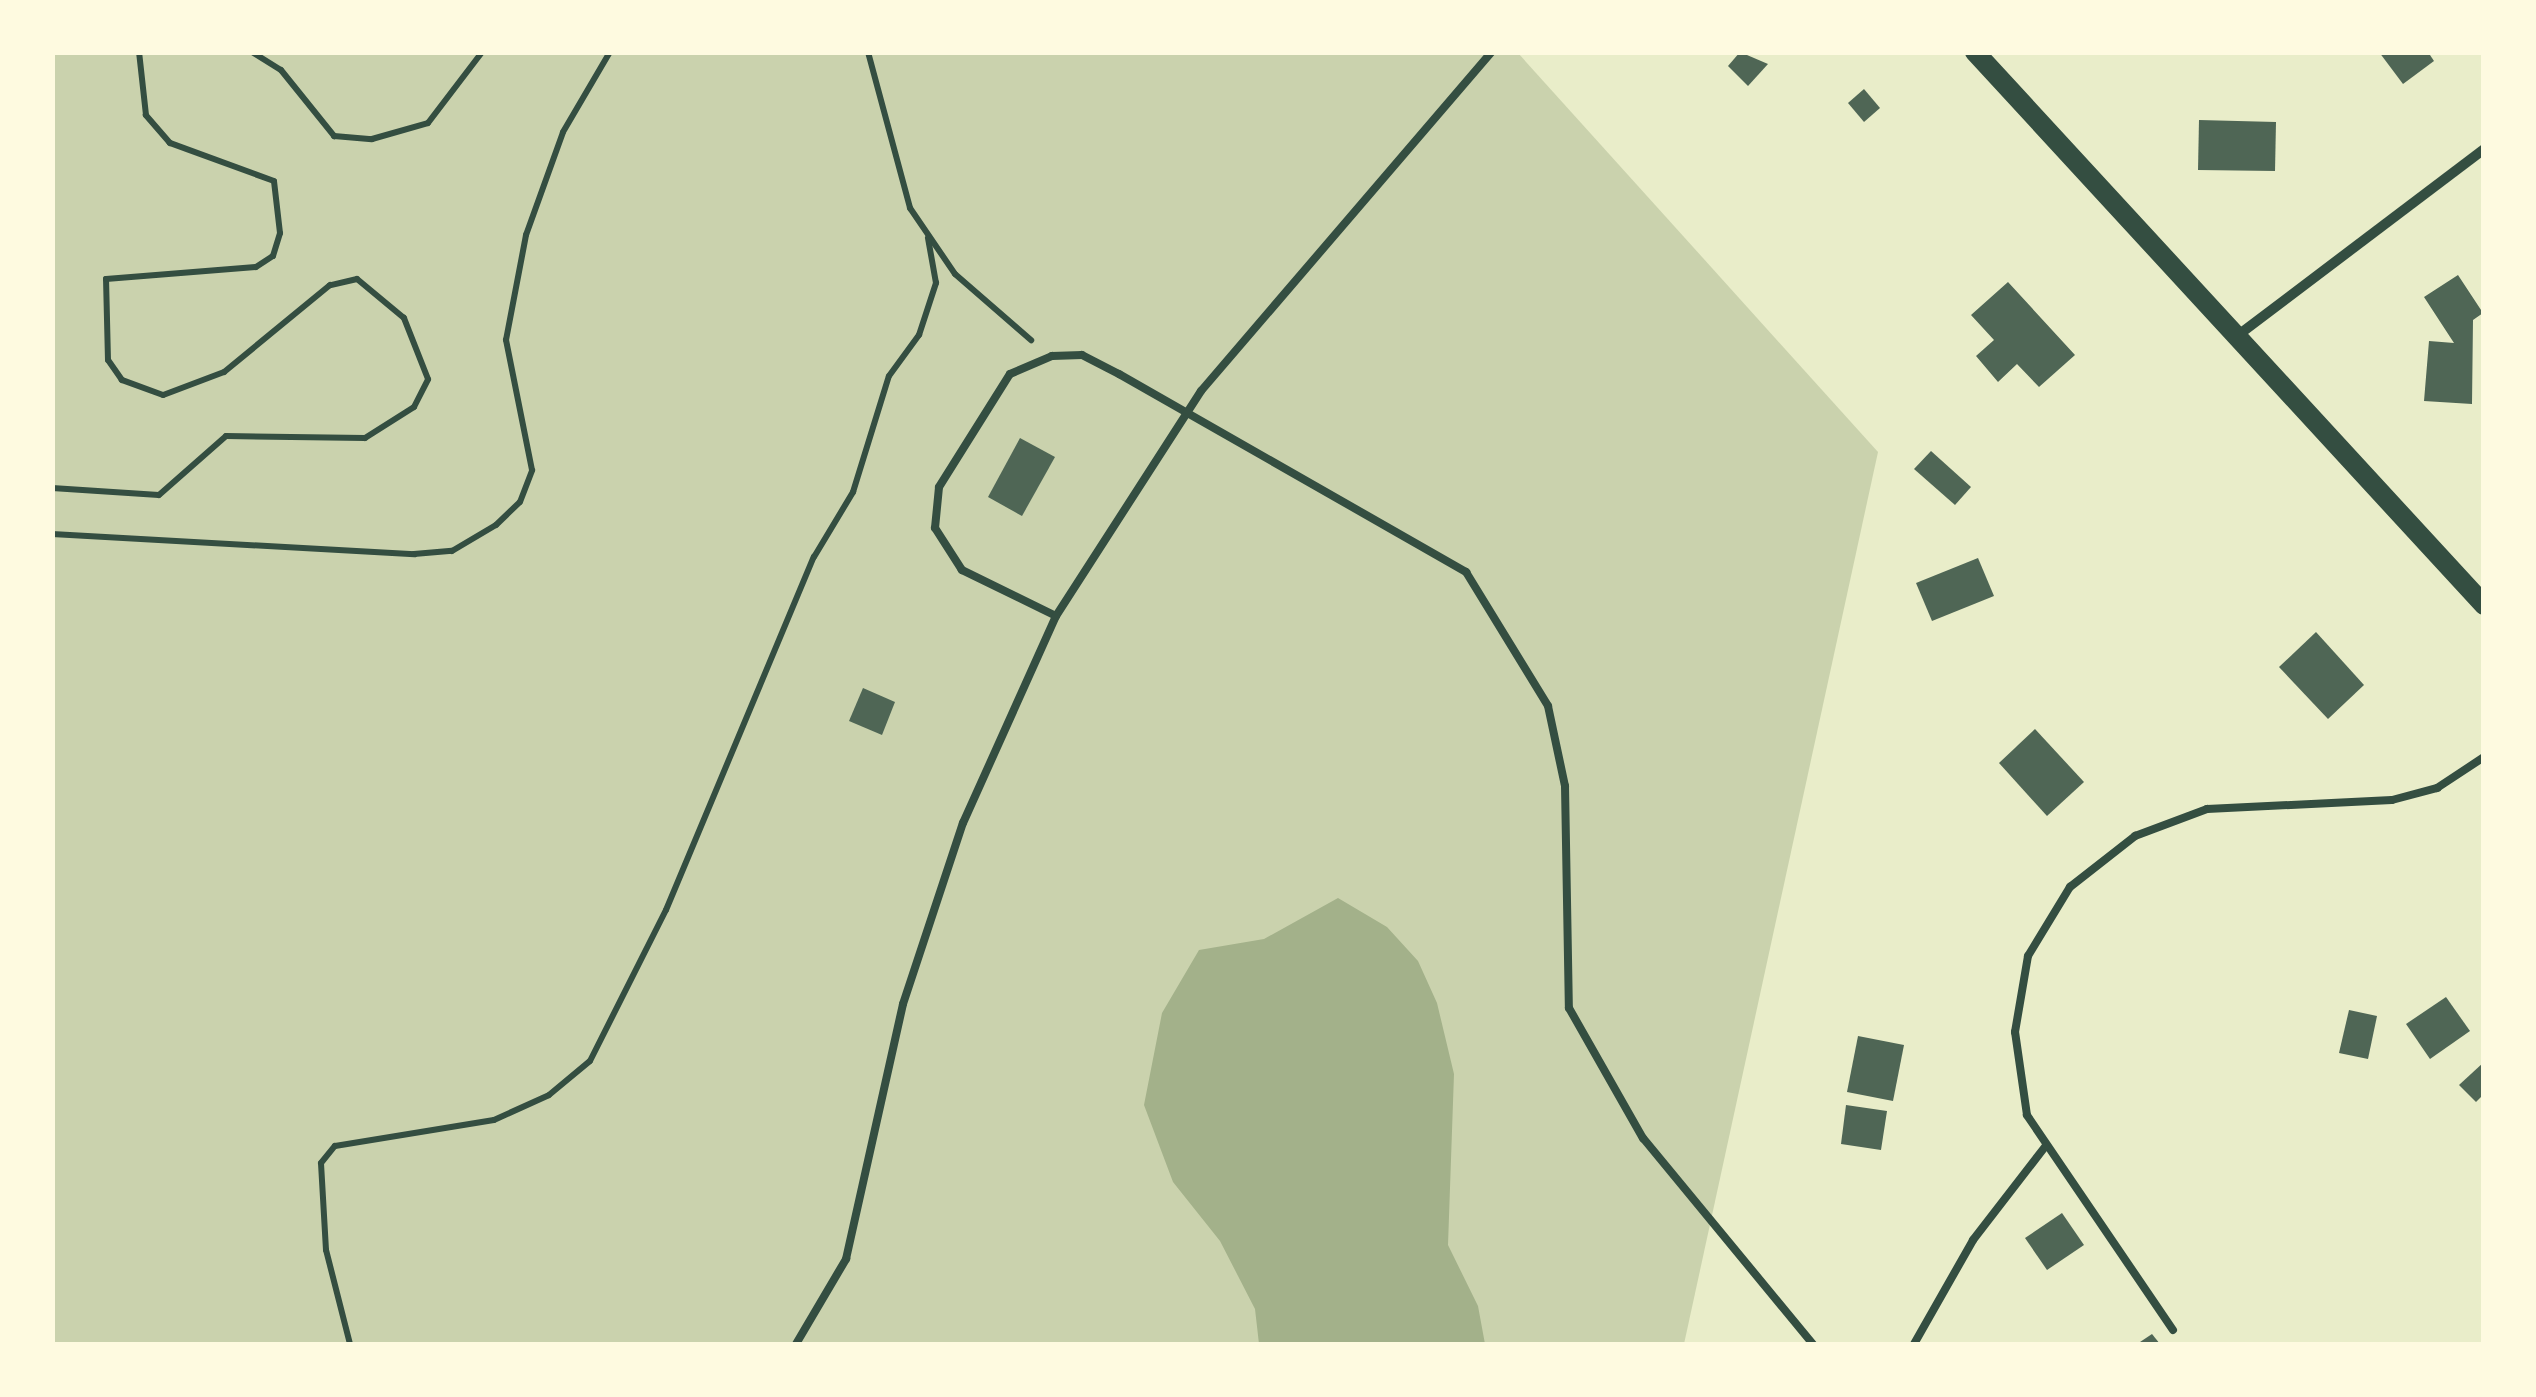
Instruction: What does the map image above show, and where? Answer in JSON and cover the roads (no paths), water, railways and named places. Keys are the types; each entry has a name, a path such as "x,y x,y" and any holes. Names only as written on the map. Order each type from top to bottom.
{"main road":[{"path":"1975,52 2484,605"}],"street":[{"path":"2237,336 2484,149"}],"lane":[{"path":"796,1344 846,1259 903,1004 962,823 1056,616 1188,412 1275,296 1492,52"},
{"path":"1056,616 962,570 935,528 938,487 1010,374 1052,356 1082,355 1432,549 1490,602 1548,706 1565,786 1569,1008 1643,1138 1813,1344"},
{"path":"2173,1330 2044,1147 2028,1115 2015,1032 2028,956 2070,888 2135,836 2207,809 2392,800 2437,788 2484,757"},
{"path":"1914,1344 1973,1240 2044,1147"}]}
